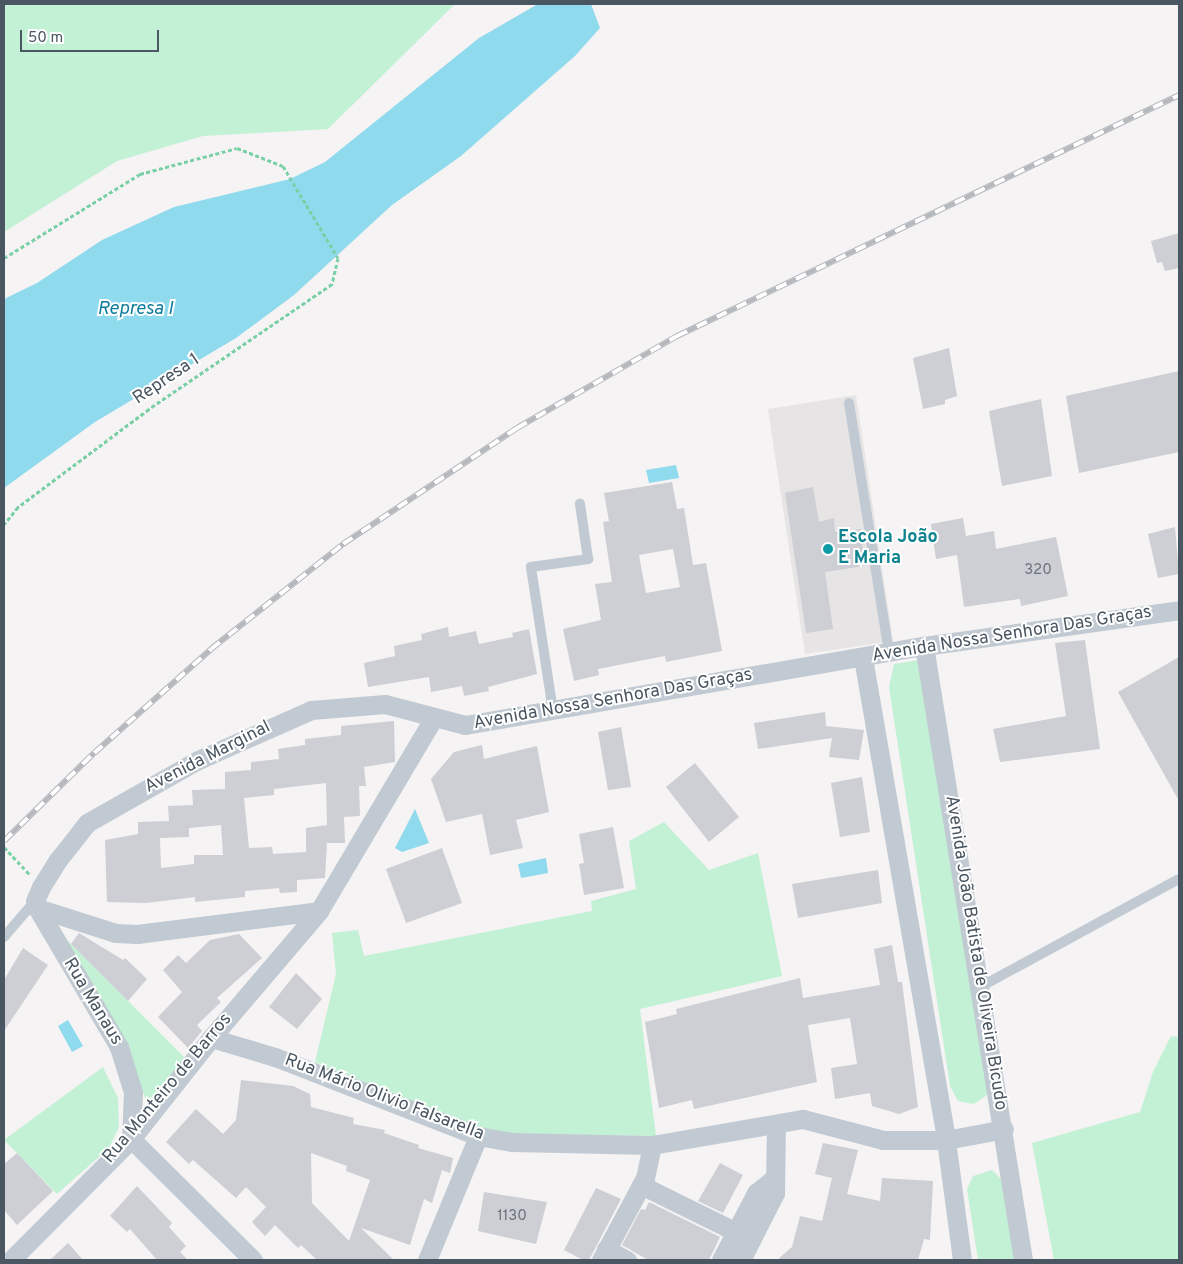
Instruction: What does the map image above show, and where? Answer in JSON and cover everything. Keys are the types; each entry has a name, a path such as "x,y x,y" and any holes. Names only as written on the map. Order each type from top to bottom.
{"street":[{"name":"Avenida Nossa Senhora Das Graças","path":"433,719 465,725 888,654 924,646 1179,610"},
{"name":"Avenida João Batista de Oliveira Bicudo","path":"924,646 1004,1129 1023,1260"},
{"path":"863,658 946,1140 962,1260"},
{"name":"Avenida Marginal","path":"38,899 58,860 87,823 196,761 286,719 326,708 385,704 433,719"},
{"path":"38,899 116,933 137,934 319,911 433,719"},
{"name":"Rua Manaus","path":"38,899 119,1047 133,1092 131,1139"},
{"name":"Rua Monteiro de Barros","path":"11,1260 131,1139 211,1038 319,911"},
{"name":"Rua Mário Olivio Falsarella","path":"211,1038 275,1058 478,1136 512,1142 652,1145 803,1119 883,1140 946,1140 1004,1129"},
{"path":"741,1260 775,1192 773,1179 776,1124"},
{"path":"427,1260 478,1136"},
{"path":"131,1139 253,1260"},
{"path":"627,1260 604,1255 640,1185 652,1145"},
{"path":"721,1260 734,1231 756,1194 773,1179"},
{"path":"640,1185 734,1231"}],"lane":[{"path":"849,403 888,654"},
{"path":"553,711 531,567 588,559 580,504"},
{"path":"980,987 1179,880"},
{"path":"4,937 38,899"}],"path":[{"name":"Represa 1","path":"4,258 140,174 237,148 283,166 338,258 332,284 149,409 18,507 4,524"},
{"path":"4,847 38,899"}],"shaded area":[{"path":"856,395 893,641 805,654 768,409"}],"green space":[{"path":"4,4 455,4 328,129 203,136 117,161 4,232"},
{"path":"919,660 989,1081 987,1095 974,1104 958,1101 950,1086 889,687 894,664"},
{"path":"664,822 709,870 758,853 782,976 640,1009 656,1136 511,1134 474,1127 315,1062 336,974 332,933 358,930 364,956 592,911 591,901 636,889 629,841"},
{"path":"65,938 186,1059 148,1106 124,1042"},
{"path":"1171,1036 1179,1037 1179,1260 1054,1260 1032,1143 1140,1112 1153,1072"},
{"path":"103,1067 118,1098 119,1127 109,1148 57,1194 4,1140"},
{"path":"992,1170 1003,1181 1015,1260 978,1260 967,1189 973,1176"}],"water":[{"name":"Represa I","path":"538,4 591,4 600,28 575,56 461,156 392,205 294,295 236,338 95,422 4,488 4,299 37,283 102,240 174,207 290,179 325,162 479,38"},
{"path":"676,465 679,478 649,483 646,470"},
{"path":"415,809 429,843 402,852 395,848"},
{"path":"546,858 548,873 521,878 518,864"},
{"path":"68,1020 83,1046 72,1052 58,1026"}],"building":[{"path":"1179,233 1179,268 1165,271 1162,262 1157,263 1151,241"},
{"path":"949,348 957,396 945,400 945,404 923,409 913,358"},
{"path":"1179,371 1179,452 1079,473 1066,396"},
{"path":"1041,399 1052,476 1002,486 989,411"},
{"path":"672,482 677,509 684,508 693,565 706,563 722,651 666,662 665,656 598,669 599,675 574,681 563,629 601,620 595,584 612,582 603,522 609,521 604,493","holes":["673,549 680,587 646,593 639,555"]},
{"name":"Escola João E Maria","path":"813,487 819,522 834,518 835,532 861,529 864,566 825,572 833,629 806,633 785,493"},
{"path":"963,518 966,536 994,531 996,549 1056,537 1068,596 1021,606 1020,599 964,607 957,555 936,559 931,524"},
{"path":"1175,527 1179,574 1158,578 1148,534"},
{"path":"448,627 449,637 476,631 479,644 513,637 512,633 529,629 537,674 488,687 489,691 464,696 462,686 431,692 429,677 368,687 364,663 395,656 394,646 422,640 421,634"},
{"path":"1085,640 1100,749 1000,762 993,729 1066,716 1055,643"},
{"path":"1179,657 1179,801 1118,692"},
{"path":"825,712 826,726 864,730 859,760 829,757 832,738 758,749 754,723"},
{"path":"394,721 395,762 364,767 366,786 359,786 360,816 344,817 345,843 327,843 325,878 297,880 297,892 280,893 279,888 245,891 245,897 195,902 195,897 146,903 107,902 105,840 138,834 138,822 169,821 168,806 193,805 192,790 225,789 225,772 251,770 251,762 279,759 278,749 305,745 305,739 341,735 341,726","holes":["326,783 327,825 306,828 306,852 273,854 272,847 249,848 244,798 274,795 274,789","221,825 223,855 194,855 194,864 161,868 160,838 189,837 189,828"]},
{"path":"621,727 631,787 608,790 598,732"},
{"path":"482,745 484,759 537,746 549,812 516,820 523,848 490,855 482,814 446,822 431,779 454,752"},
{"path":"695,763 739,817 709,842 666,787"},
{"path":"862,777 870,832 840,837 831,783"},
{"path":"613,827 624,888 584,895 579,864 584,863 579,834"},
{"path":"442,848 462,903 406,923 386,869"},
{"path":"878,870 882,903 798,918 792,884"},
{"path":"79,933 123,960 125,958 147,979 128,1001 71,944"},
{"path":"239,934 262,958 217,998 221,1002 197,1025 202,1031 188,1048 158,1017 182,992 163,970 178,955 186,963 210,940"},
{"path":"892,945 898,982 902,982 918,1107 899,1114 872,1106 870,1093 835,1099 831,1068 857,1064 850,1018 808,1025 817,1082 694,1109 692,1100 659,1108 645,1022 677,1014 676,1009 800,978 803,998 880,985 874,949"},
{"path":"23,948 48,965 4,1031 4,980"},
{"path":"296,973 322,999 297,1029 269,1007"},
{"path":"241,1080 293,1086 310,1094 311,1107 354,1118 353,1124 385,1130 384,1133 419,1145 418,1148 453,1158 450,1173 442,1170 432,1203 424,1199 410,1245 361,1228 394,1260 317,1260 301,1245 298,1248 275,1225 265,1236 252,1222 266,1207 246,1187 236,1198 193,1160 189,1164 166,1142 196,1109 223,1134 236,1120","holes":["311,1153 347,1166 346,1171 370,1180 349,1241 312,1203"]},
{"path":"823,1143 858,1150 847,1194 880,1201 882,1178 933,1181 930,1240 924,1239 918,1260 777,1260 792,1247 800,1216 822,1221 832,1178 815,1174"},
{"path":"17,1153 53,1191 17,1225 4,1210 4,1164"},
{"path":"720,1163 743,1175 723,1213 698,1201"},
{"path":"137,1186 172,1223 169,1227 186,1246 180,1252 188,1260 157,1260 130,1229 127,1232 110,1216"},
{"path":"596,1188 621,1199 589,1260 583,1260 564,1250"},
{"path":"484,1192 547,1202 536,1244 478,1231"},
{"path":"649,1202 720,1237 709,1260 648,1260 622,1245 641,1209 645,1210"},
{"path":"68,1243 83,1260 50,1260"}],"railway":[{"path":"4,841 94,753 211,649 343,544 517,428 677,336 1179,95"}],"place":[{"name":"Escola João E Maria","path":"828,549"}]}
